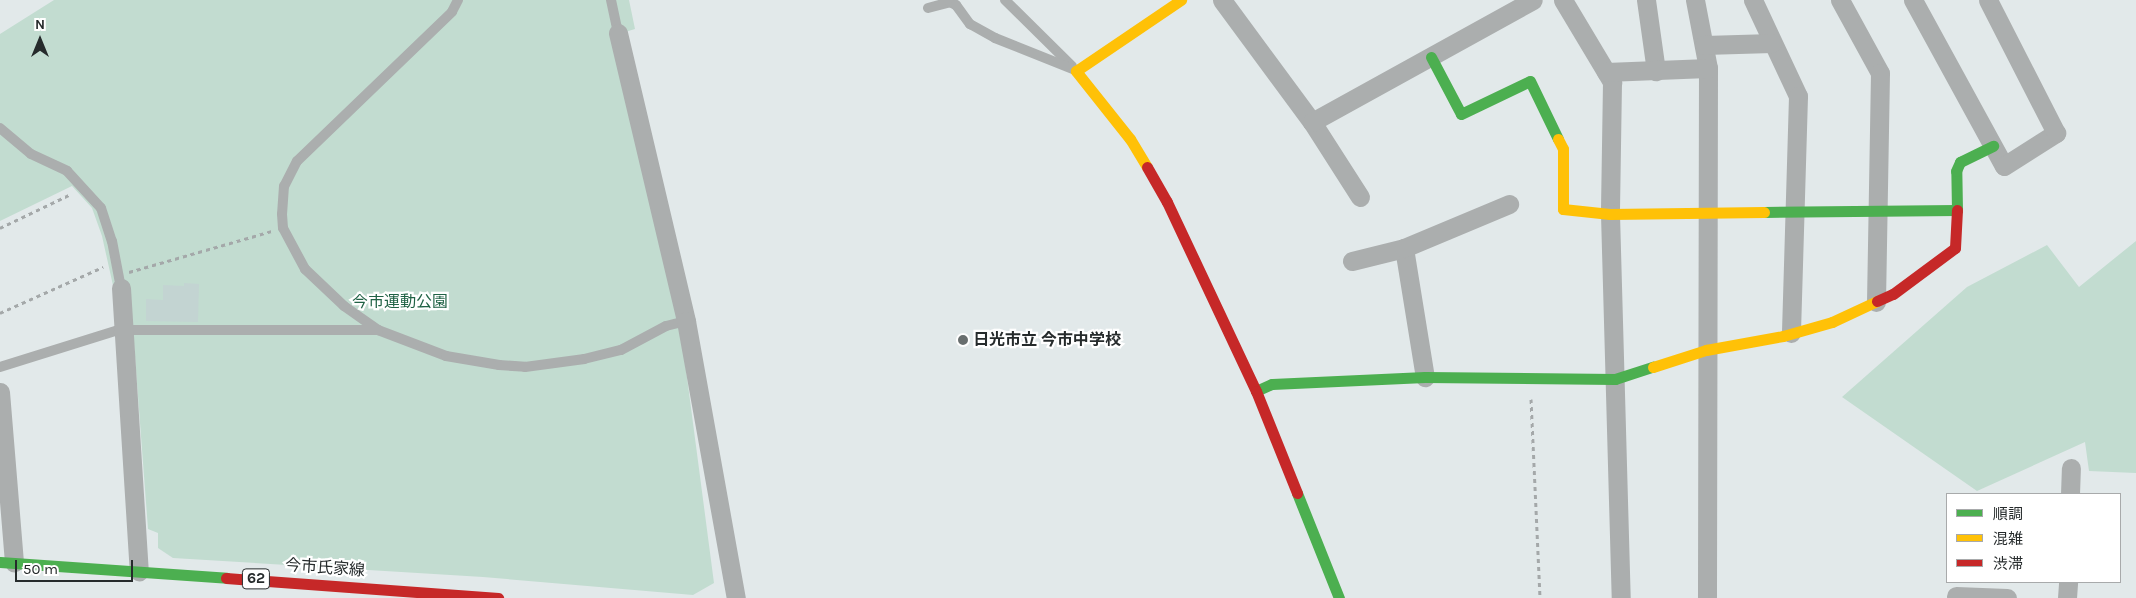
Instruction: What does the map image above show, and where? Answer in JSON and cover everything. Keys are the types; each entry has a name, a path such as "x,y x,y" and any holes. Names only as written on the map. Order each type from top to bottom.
{"street":[{"path":"1181,0 1076,71 1144,160 1256,391 1340,598"},
{"path":"1222,0 1312,122 1360,197"},
{"path":"1312,122 1533,0"},
{"path":"1563,0 1612,82 1610,214 1621,598"},
{"path":"1646,0 1656,71"},
{"path":"1695,0 1708,68 1706,213 1707,598"},
{"path":"1753,0 1798,96 1791,334"},
{"path":"1840,0 1880,73 1876,302"},
{"path":"1913,0 2004,166 2056,133 1988,0"},
{"path":"618,33 686,321 736,598"},
{"path":"1704,45 1772,43"},
{"path":"1431,57 1461,114 1530,81 1563,149 1563,209 1610,214 1957,210"},
{"path":"1606,72 1708,68"},
{"path":"1256,391 1272,384 1425,377 1615,379 1706,350 1791,334 1832,322 1893,294 1956,248 1956,171 1960,162 1993,146"},
{"path":"1352,261 1404,248 1509,204"},
{"path":"1404,248 1425,377"},
{"path":"124,280 138,571"},
{"path":"0,392 7,562"},
{"path":"2070,493 2071,468"},
{"name":"今市氏家線","path":"7,562 138,571 384,593 498,598"},
{"path":"2067,598 2068,583"},
{"path":"1956,596 2007,598"}],"lane":[{"path":"458,0 452,12 297,160 284,186 284,228 305,269 344,306 378,330 446,356 524,367 554,365 621,350 666,326 686,321"},
{"path":"611,0 618,33"},
{"path":"1005,0 1076,71"},
{"path":"928,8 950,2 956,4 970,24 995,38 1076,71"},
{"path":"0,128 31,154 67,172 101,208 124,280"},
{"path":"0,367 84,339 126,330 378,330"}],"path":[{"path":"0,228 71,193 75,194"},
{"path":"124,280 284,228"},
{"path":"0,313 104,268 101,257"},
{"path":"1530,378 1540,598"}],"green space":[{"name":"今市運動公園","path":"54,0 629,0 635,29 625,32 683,347 714,583 693,595 483,577 173,558 158,548 158,533 148,529 133,330 114,290 102,236 92,208 72,186 0,221 0,34"},
{"path":"2136,241 2136,473 2089,471 2085,442 1977,491 1842,397 1967,287 2047,245 2079,287"}],"building":[{"path":"184,283 199,284 198,322 146,321 146,299 163,300 163,285 184,286"}],"traffic: fast":[{"path":"1431,57 1461,114 1530,81 1558,139"},
{"path":"1764,212 1957,210 1956,171 1960,162 1993,146"},
{"path":"1256,391 1272,384 1425,377 1615,379 1653,367"},
{"path":"1297,493 1339,598"},
{"path":"0,562 226,578"}],"traffic: slow":[{"path":"1147,167 1130,139 1076,71 1181,0"},
{"path":"1558,139 1563,149 1563,209 1610,214 1764,212"},
{"path":"1653,367 1706,350 1783,336 1832,322 1877,301"}],"traffic: jam":[{"path":"1147,167 1167,202 1256,391 1297,493"},
{"path":"1877,301 1893,294 1955,248 1957,210"},
{"path":"226,578 498,598"}],"place":[{"name":"日光市立 今市中学校","path":"963,340"}]}
